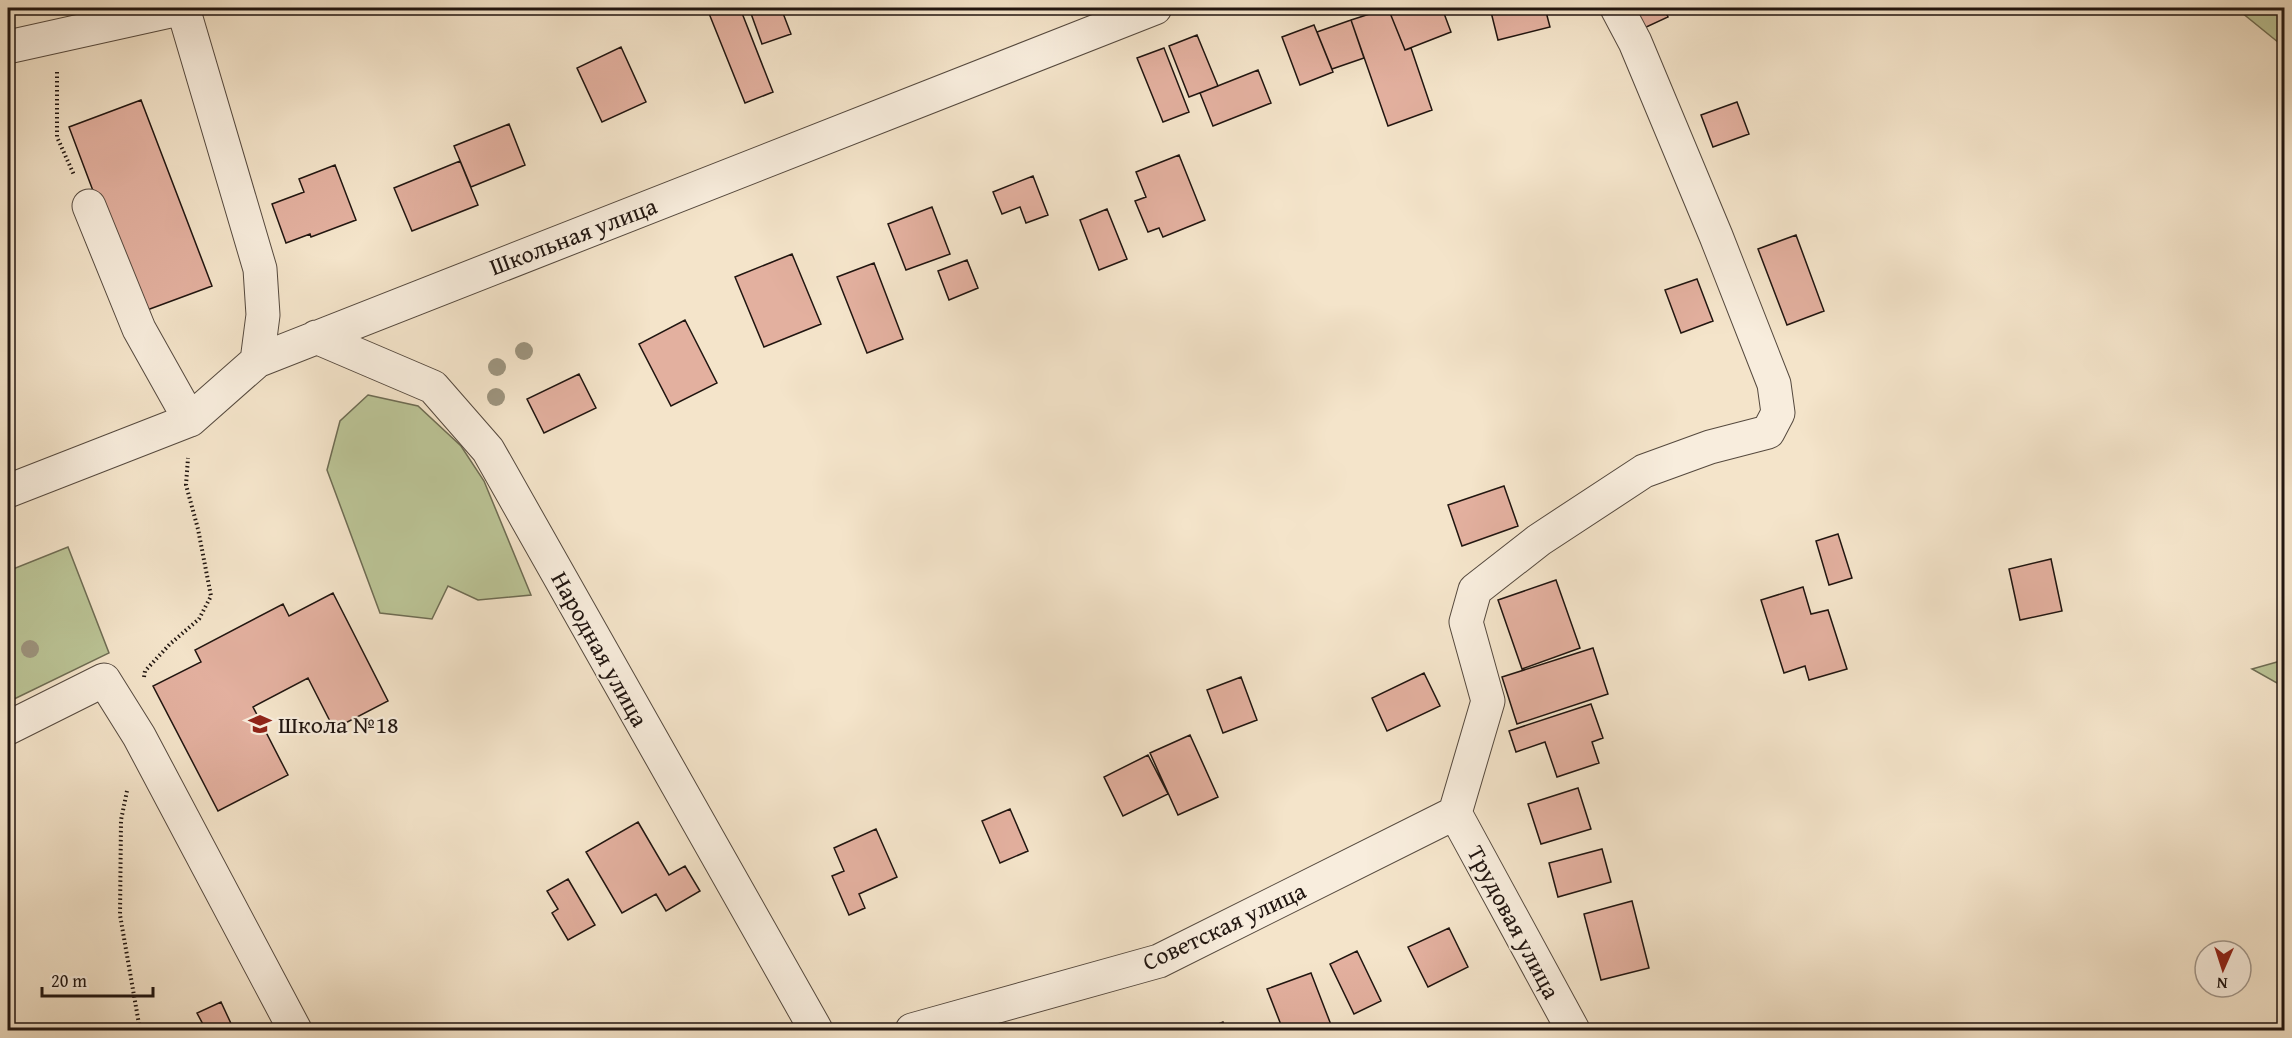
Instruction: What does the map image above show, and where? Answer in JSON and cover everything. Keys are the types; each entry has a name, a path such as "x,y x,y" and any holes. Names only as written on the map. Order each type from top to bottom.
{"street":[{"path":"8,47 184,8 260,269 263,315 257,361"},
{"name":"Школьная улица","path":"8,491 190,420 257,361 1155,8"},
{"path":"1455,813 1488,701 1466,622 1475,590 1539,540 1644,471 1710,447 1768,432 1778,413 1774,384 1716,236 1640,53 1617,8"},
{"path":"89,206 139,329 190,420"},
{"name":"Народная улица","path":"316,337 432,387 488,450 816,1030"},
{"path":"8,728 104,680 140,736 295,1030"},
{"name":"Советская улица","path":"912,1030 1160,961 1455,813"},
{"name":"Трудовая улица","path":"1455,813 1573,1030"}],"path":[{"path":"57,36 57,137 89,206"}],"green space":[{"path":"2236,8 2284,8 2284,47"},
{"path":"368,395 418,406 461,446 484,481 531,595 478,600 448,586 432,619 380,613 327,470 340,421"},
{"path":"68,547 109,653 8,702 8,571"},
{"path":"2284,660 2284,687 2252,669"}],"building":[{"path":"716,8 740,8 773,92 745,103 708,11"},
{"path":"749,8 781,8 791,34 762,44"},
{"path":"843,8 862,8 845,14"},
{"path":"1388,8 1405,50 1411,48 1432,110 1388,126 1351,20"},
{"path":"1388,8 1442,8 1451,32 1405,50"},
{"path":"1490,8 1545,8 1550,27 1498,40"},
{"path":"1632,8 1663,8 1668,17 1642,29"},
{"path":"1351,20 1364,58 1332,69 1317,32"},
{"path":"1314,25 1333,72 1300,85 1282,37"},
{"path":"1197,35 1218,86 1189,97 1169,46"},
{"path":"621,47 646,102 602,122 577,68"},
{"path":"1164,48 1189,112 1163,122 1137,58"},
{"path":"1258,70 1271,103 1213,126 1200,93"},
{"path":"141,100 212,286 139,313 69,127"},
{"path":"1737,102 1749,134 1713,147 1701,115"},
{"path":"509,124 525,165 471,187 454,146"},
{"path":"1179,155 1205,220 1163,237 1159,228 1148,232 1135,201 1146,197 1136,172"},
{"path":"460,161 478,205 412,231 394,188"},
{"path":"335,165 356,220 311,237 310,234 286,243 272,204 304,192 299,179"},
{"path":"1033,176 1048,215 1026,223 1020,207 1002,214 993,192"},
{"path":"932,207 950,254 906,270 888,224"},
{"path":"1107,209 1127,259 1099,270 1080,220"},
{"path":"1796,235 1824,311 1787,325 1758,249"},
{"path":"792,254 821,324 764,347 735,277"},
{"path":"967,260 978,288 949,300 938,271"},
{"path":"874,263 903,339 867,353 837,277"},
{"path":"1697,279 1713,321 1681,333 1665,290"},
{"path":"685,320 717,383 671,406 639,344"},
{"path":"579,374 596,408 544,433 527,399"},
{"path":"1504,486 1518,526 1462,546 1448,505"},
{"path":"1838,534 1852,578 1829,585 1816,541"},
{"path":"2051,559 2062,611 2020,620 2009,569"},
{"path":"1556,580 1580,648 1522,669 1498,600"},
{"path":"1803,587 1811,614 1828,610 1847,669 1809,680 1805,666 1784,673 1761,600"},
{"path":"333,593 388,701 334,729 308,678 253,707 288,775 218,811 153,686 201,662 195,650 283,604 289,616"},
{"path":"1593,648 1608,694 1517,724 1502,677"},
{"path":"1424,673 1440,706 1387,731 1372,698"},
{"path":"1241,677 1257,720 1223,733 1207,690"},
{"path":"1591,704 1603,738 1592,742 1599,763 1557,777 1545,742 1516,752 1509,731"},
{"path":"1190,735 1218,797 1178,815 1150,753"},
{"path":"1148,755 1168,794 1123,816 1104,777"},
{"path":"1578,788 1591,829 1541,844 1528,804"},
{"path":"1010,809 1028,851 1000,863 982,821"},
{"path":"638,822 669,875 685,866 700,891 666,911 656,894 622,913 586,852"},
{"path":"876,829 897,877 859,894 865,908 849,915 832,876 844,871 834,848"},
{"path":"1602,849 1611,882 1558,897 1549,863"},
{"path":"568,879 595,925 568,940 552,913 558,909 547,891"},
{"path":"1632,901 1649,968 1601,980 1584,914"},
{"path":"1449,928 1468,967 1428,987 1408,947"},
{"path":"1357,951 1381,1001 1354,1014 1330,964"},
{"path":"1311,973 1333,1030 1283,1030 1267,989"},
{"path":"221,1002 234,1030 206,1030 197,1013"},
{"path":"1223,1022 1227,1030 1205,1030"}],"place":[{"name":"Школа №18","path":"260,724"}]}
